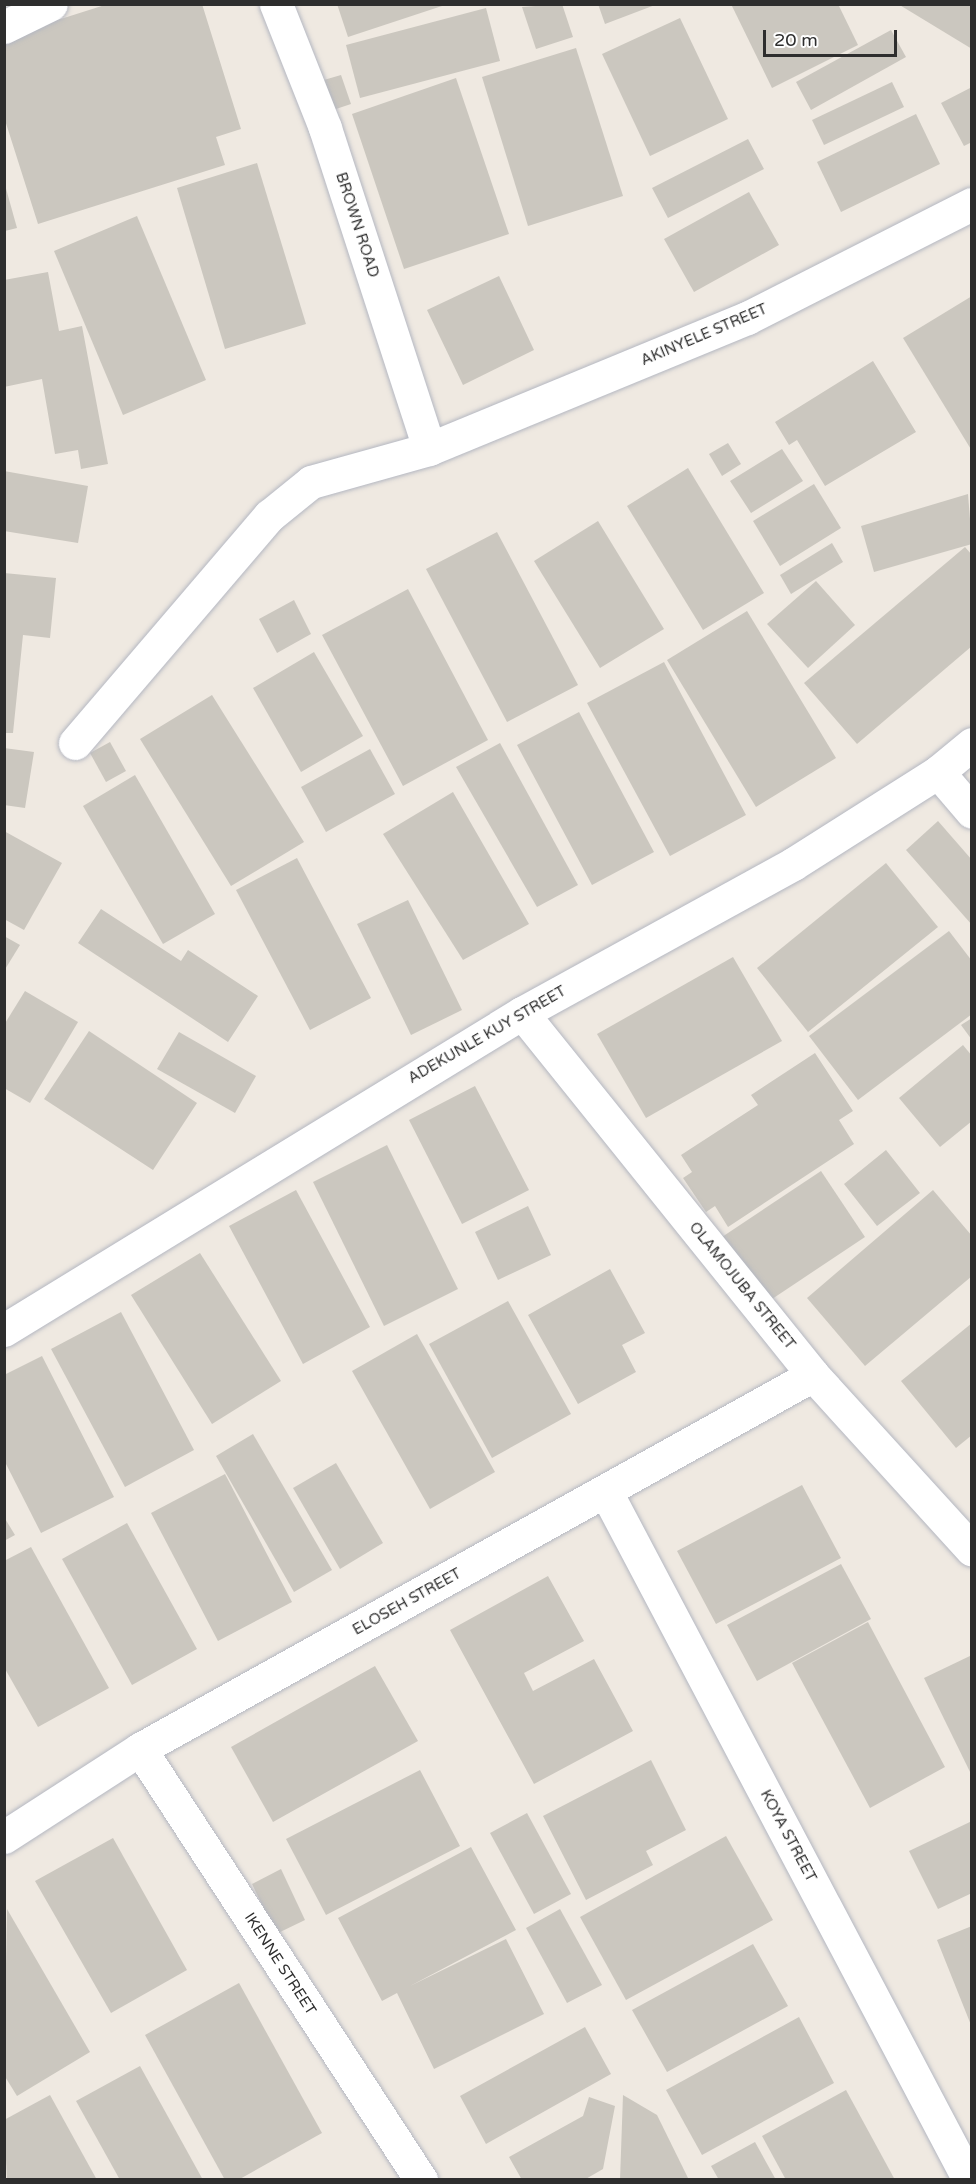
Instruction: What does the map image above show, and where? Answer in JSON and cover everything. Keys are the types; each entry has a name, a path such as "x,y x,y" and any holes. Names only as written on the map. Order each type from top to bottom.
{"street":[{"path":"4,27 51,4"},
{"name":"BROWN ROAD","path":"276,4 325,128 429,449"},
{"name":"AKINYELE STREET","path":"75,743 269,516 311,482 429,449 747,318 972,204"},
{"name":"ADEKUNLE KUY STREET","path":"4,1330 522,1012 793,864 938,772 972,744"},
{"path":"938,772 972,812"},
{"name":"OLAMOJUBA STREET","path":"522,1012 813,1375 972,1550"},
{"name":"ELOSEH STREET","path":"4,1837 140,1749 813,1375"},
{"name":"KOYA STREET","path":"606,1492 969,2180"},
{"name":"IKENNE STREET","path":"140,1749 416,2178"}],"building":[{"path":"108,4 202,4 241,129 216,137 225,165 38,224 4,117 4,37"},
{"path":"337,4 445,4 445,5 348,37"},
{"path":"562,4 573,37 536,49 522,7"},
{"path":"598,4 655,4 655,5 605,24"},
{"path":"731,4 838,4 858,45 772,88"},
{"path":"898,4 972,4 972,49"},
{"path":"486,8 500,61 360,98 346,45"},
{"path":"680,18 728,119 650,156 602,54"},
{"path":"891,30 906,57 811,110 796,82"},
{"path":"576,48 623,196 528,226 482,77"},
{"path":"341,75 351,104 327,112 317,82"},
{"path":"456,78 509,234 404,269 352,114"},
{"path":"892,82 904,107 824,145 812,120"},
{"path":"972,87 972,142 964,146 941,103"},
{"path":"916,114 940,164 841,212 817,162"},
{"path":"748,139 764,169 668,218 652,188"},
{"path":"257,163 306,324 225,349 177,188"},
{"path":"5,185 17,228 5,231"},
{"path":"749,192 779,245 694,292 664,239"},
{"path":"137,216 206,380 123,415 54,251"},
{"path":"48,272 59,331 82,326 108,464 81,469 78,450 55,454 42,379 4,387 4,280"},
{"path":"499,276 534,350 463,385 427,310"},
{"path":"972,296 972,451 903,338"},
{"path":"873,361 916,432 825,486 797,440 789,445 775,422"},
{"path":"728,443 741,464 722,476 709,454"},
{"path":"782,449 803,481 751,513 730,481"},
{"path":"688,468 764,593 703,630 627,506"},
{"path":"4,471 88,486 78,543 4,531"},
{"path":"814,484 841,528 780,566 753,521"},
{"path":"968,494 972,544 874,572 861,526"},
{"path":"598,521 664,629 600,668 534,561"},
{"path":"497,532 578,685 507,722 426,569"},
{"path":"832,543 843,562 791,594 780,575"},
{"path":"965,547 972,555 972,646 857,744 804,683"},
{"path":"4,573 56,578 50,638 23,635 13,733 4,733"},
{"path":"816,581 855,625 808,668 767,624"},
{"path":"408,589 488,740 403,786 322,635"},
{"path":"294,600 311,634 277,653 259,619"},
{"path":"747,611 836,758 756,807 667,660"},
{"path":"314,652 363,736 301,772 253,688"},
{"path":"664,662 746,815 670,856 587,703"},
{"path":"212,695 304,842 231,886 140,739"},
{"path":"579,712 654,852 592,885 517,745"},
{"path":"110,742 126,771 106,782 90,753"},
{"path":"500,743 578,885 537,907 456,767"},
{"path":"4,748 34,752 25,808 4,805"},
{"path":"370,749 395,794 326,832 301,787"},
{"path":"135,775 215,914 163,944 83,806"},
{"path":"453,792 529,924 463,960 383,834"},
{"path":"938,821 972,860 972,925 906,850"},
{"path":"4,831 62,863 24,930 4,919"},
{"path":"297,858 371,998 310,1030 236,890"},
{"path":"886,863 938,927 808,1032 757,968"},
{"path":"408,900 462,1010 411,1035 357,924"},
{"path":"101,909 181,961 188,950 258,996 228,1042 78,943"},
{"path":"949,931 972,961 972,1014 858,1100 809,1036"},
{"path":"4,936 20,945 4,971"},
{"path":"733,957 782,1041 646,1118 597,1034"},
{"path":"25,991 78,1022 30,1103 4,1088 4,1025"},
{"path":"972,1018 972,1040 961,1025"},
{"path":"89,1031 197,1103 153,1170 44,1099"},
{"path":"179,1032 256,1076 235,1113 157,1069"},
{"path":"963,1045 972,1056 972,1121 940,1147 899,1098"},
{"path":"815,1053 853,1111 839,1120 854,1144 728,1227 715,1206 706,1212 683,1178 692,1172 681,1155 758,1105 751,1095"},
{"path":"475,1086 529,1190 462,1224 409,1120"},
{"path":"387,1145 458,1289 384,1326 313,1182"},
{"path":"886,1150 920,1193 877,1226 844,1184"},
{"path":"821,1171 865,1237 760,1307 716,1241"},
{"path":"296,1190 370,1327 303,1364 229,1226"},
{"path":"933,1190 972,1236 972,1276 865,1366 807,1298"},
{"path":"528,1206 551,1255 498,1280 475,1232"},
{"path":"200,1253 281,1381 212,1424 131,1295"},
{"path":"610,1269 645,1333 622,1345 636,1372 578,1404 528,1315"},
{"path":"508,1301 571,1414 492,1458 429,1344"},
{"path":"121,1312 194,1450 125,1487 51,1349"},
{"path":"972,1323 972,1435 956,1448 901,1381"},
{"path":"417,1334 495,1472 430,1509 352,1371"},
{"path":"42,1356 114,1497 41,1533 4,1460 4,1375"},
{"path":"253,1434 332,1570 294,1592 216,1456"},
{"path":"336,1463 383,1543 340,1569 293,1488"},
{"path":"225,1474 292,1602 218,1641 151,1513"},
{"path":"802,1485 841,1558 716,1624 677,1551"},
{"path":"4,1517 15,1535 4,1541"},
{"path":"127,1523 197,1649 132,1685 62,1559"},
{"path":"31,1547 109,1688 38,1727 4,1667 4,1561"},
{"path":"841,1564 871,1619 757,1681 727,1625"},
{"path":"548,1576 584,1641 524,1673 533,1691 594,1659 633,1731 534,1784 450,1630"},
{"path":"868,1622 945,1767 870,1808 792,1663"},
{"path":"972,1655 972,1776 924,1678"},
{"path":"375,1666 418,1741 273,1822 231,1747"},
{"path":"651,1760 686,1830 646,1851 653,1865 586,1900 543,1816"},
{"path":"420,1770 460,1846 326,1915 286,1839"},
{"path":"527,1813 571,1894 534,1914 490,1833"},
{"path":"972,1821 972,1893 938,1909 909,1851"},
{"path":"726,1836 773,1920 626,2000 580,1917"},
{"path":"113,1838 187,1970 111,2013 35,1881"},
{"path":"471,1847 516,1930 410,1986 506,1939 544,2014 434,2069 397,1993 382,2001 338,1918"},
{"path":"281,1869 305,1920 276,1934 252,1884"},
{"path":"7,1909 90,2052 17,2096 4,2075"},
{"path":"560,1909 602,1985 567,2003 526,1928"},
{"path":"972,1926 972,2025 971,2025 937,1940"},
{"path":"753,1944 788,2006 667,2072 632,2010"},
{"path":"239,1983 322,2133 238,2180 225,2180 145,2035"},
{"path":"799,2017 834,2083 702,2155 666,2090"},
{"path":"585,2027 611,2074 486,2144 460,2096"},
{"path":"140,2066 203,2180 120,2180 76,2101"},
{"path":"846,2090 895,2180 786,2180 762,2136"},
{"path":"50,2095 97,2180 7,2180 4,2120"},
{"path":"623,2095 657,2115 689,2180 620,2180"},
{"path":"589,2097 615,2106 603,2169 584,2180 522,2180 509,2157 583,2116"},
{"path":"755,2142 776,2180 719,2180 711,2166"}]}
